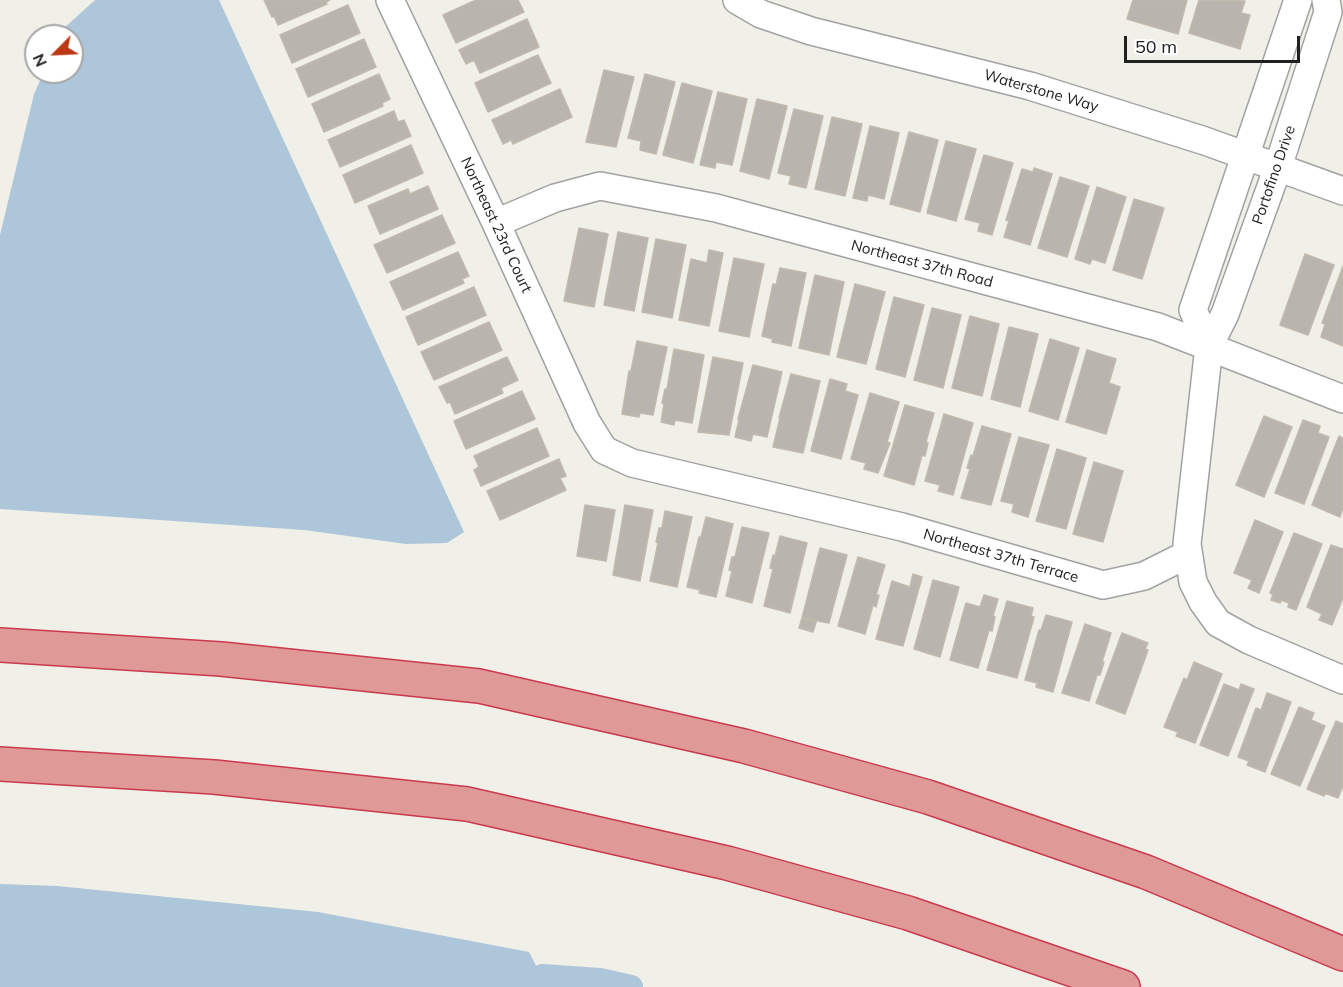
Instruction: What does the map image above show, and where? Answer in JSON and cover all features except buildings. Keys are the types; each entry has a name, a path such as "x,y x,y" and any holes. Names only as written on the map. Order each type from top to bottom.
{"highway":[{"path":"0,645 221,659 479,686 744,746 928,796 1146,872 1343,954"},
{"path":"0,764 214,777 467,804 727,863 908,913 1123,987"}],"street":[{"name":"Northeast 23rd Court","path":"390,0 496,223 587,423 604,450"},
{"name":"Waterstone Way","path":"737,0 761,14 811,31 1030,86 1247,156 1343,191"},
{"name":"Portofino Drive","path":"1209,346 1194,310 1298,0"},
{"name":"Portofino Drive","path":"1188,554 1188,525 1209,346 1225,314 1278,167 1328,12 1326,0"},
{"name":"Northeast 37th Road","path":"496,223 555,198 600,186 717,208 1158,327 1343,399"},
{"name":"Northeast 37th Terrace","path":"604,450 632,463 902,527 1103,585 1144,576 1188,554"},
{"path":"1188,554 1193,582 1203,602 1218,623 1249,640 1343,680"}],"water":[{"path":"95,0 219,0 464,532 447,543 406,544 304,530 0,509 0,235 34,94 39,84 84,84 84,24 69,24"},
{"path":"0,884 57,886 318,912 529,952 547,987 0,987"}],"waterway":[{"path":"542,976 600,980 631,987"}]}
